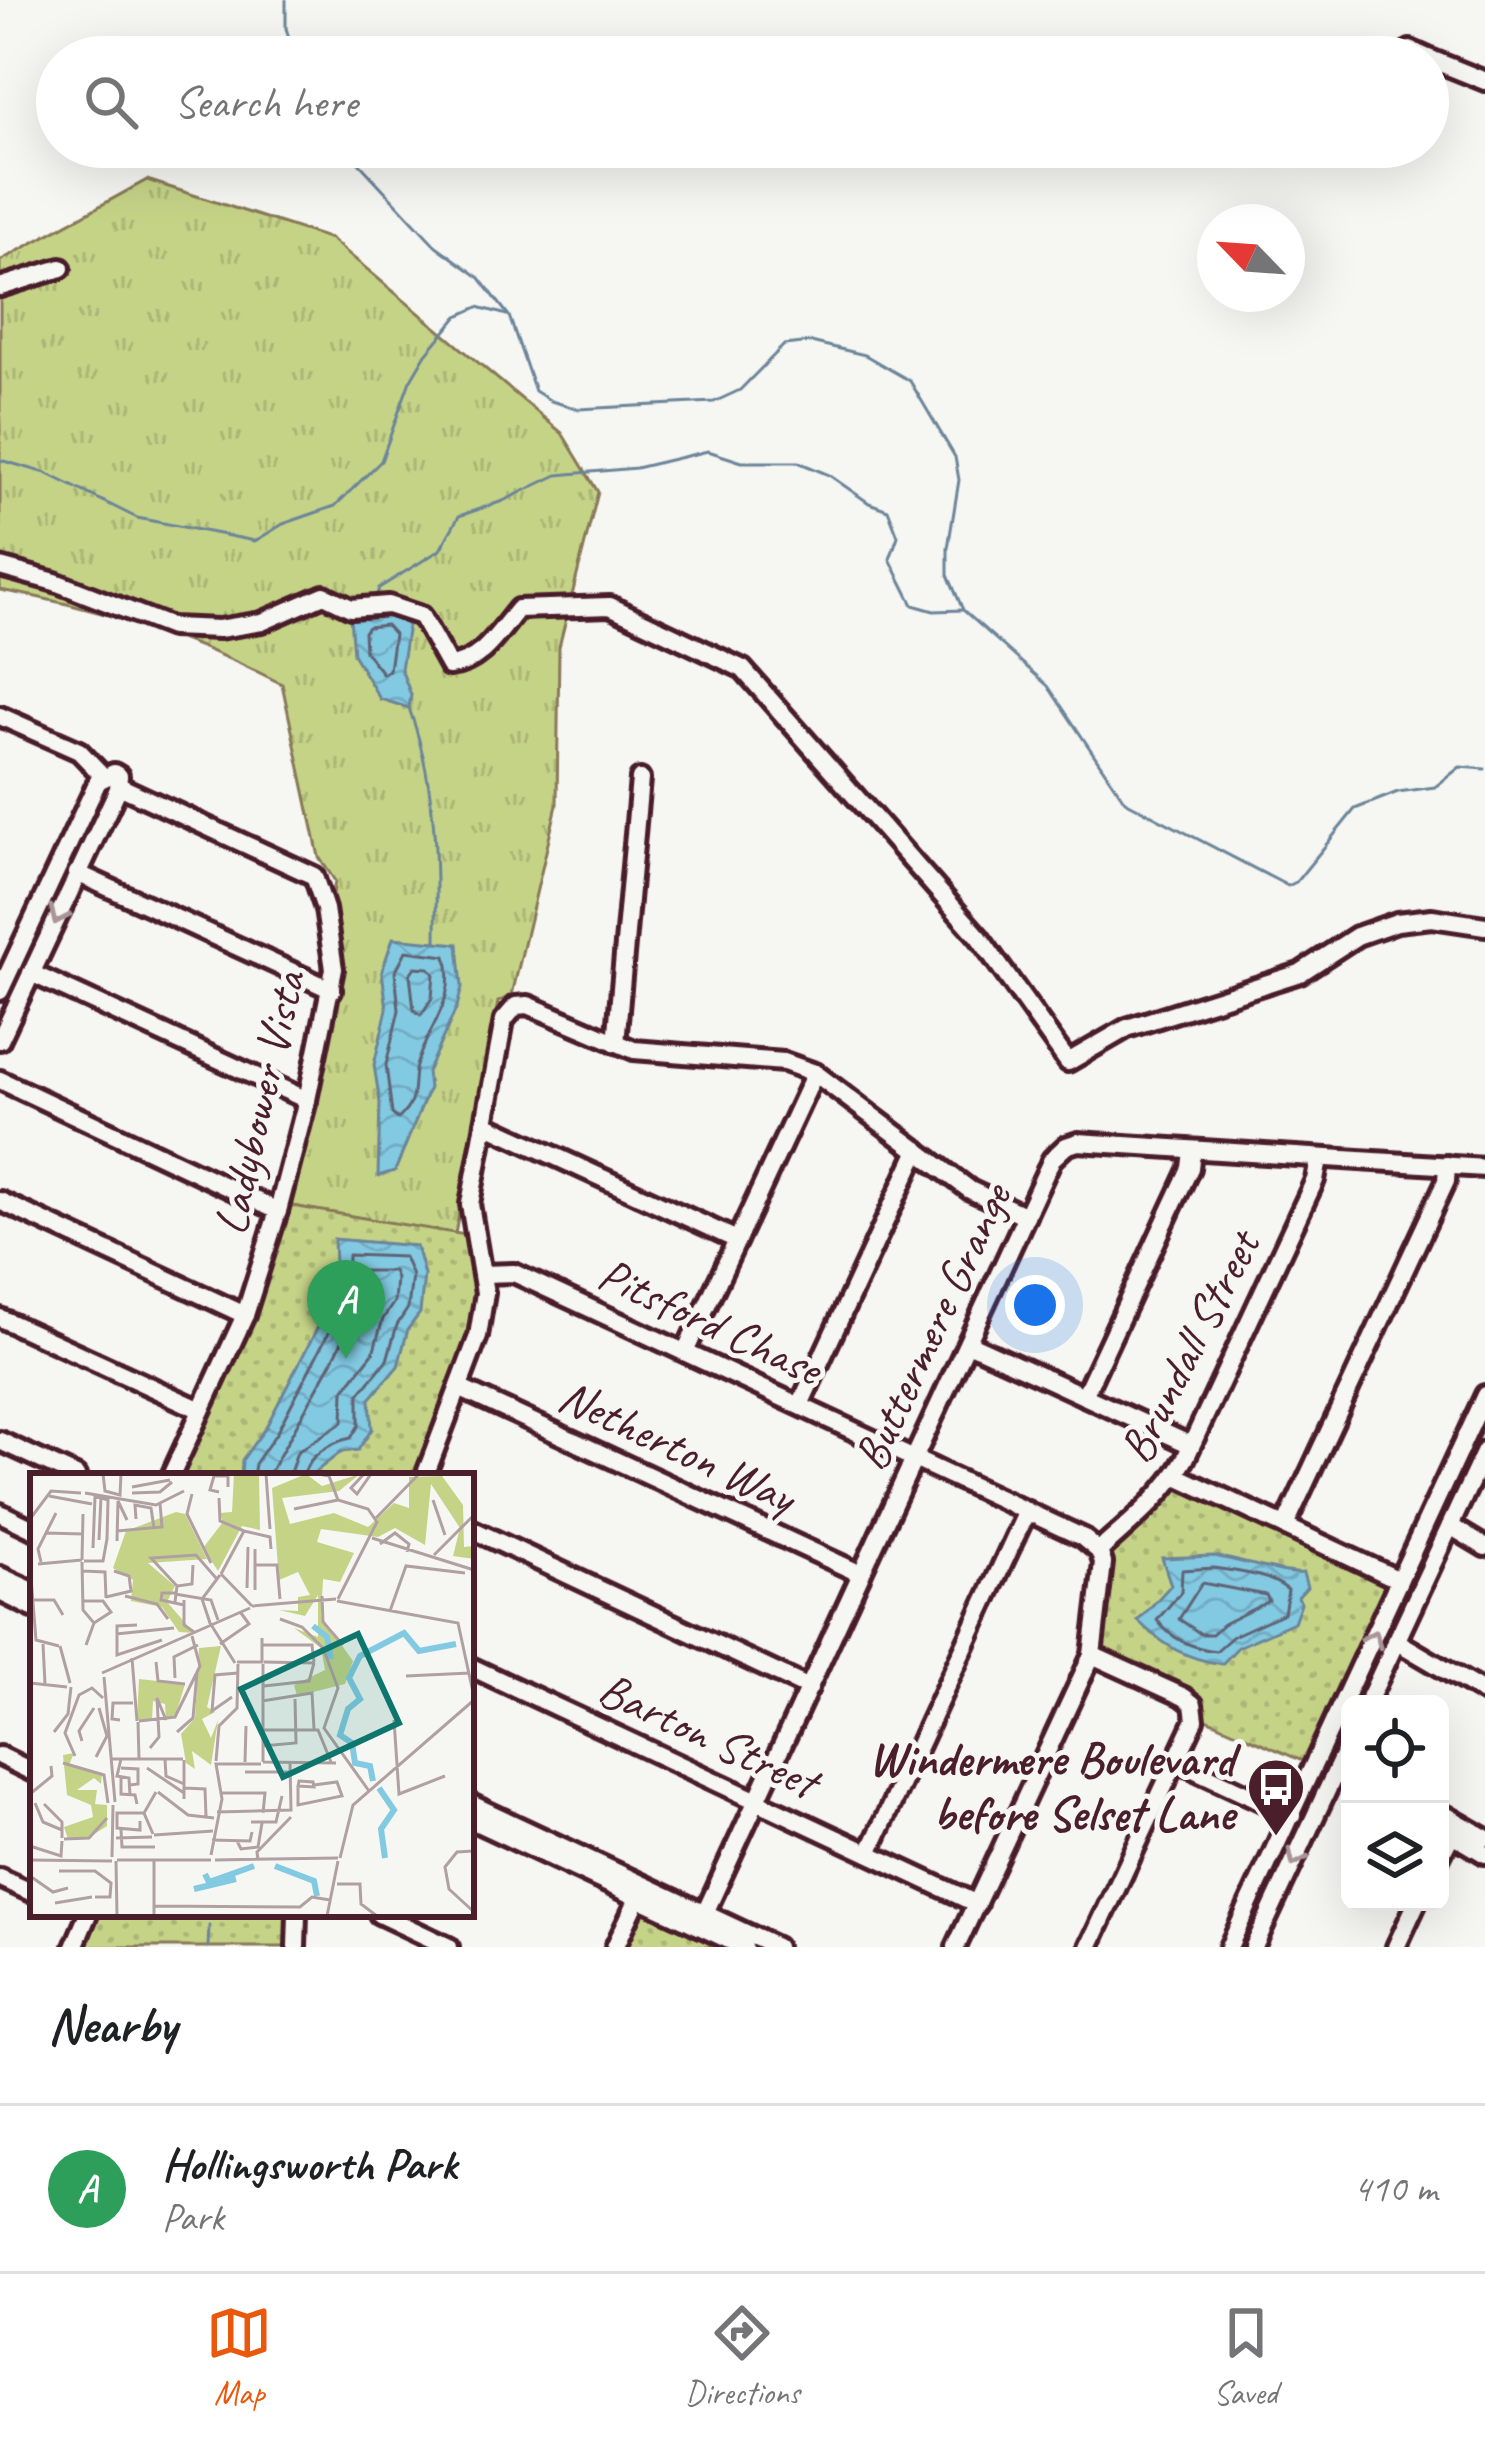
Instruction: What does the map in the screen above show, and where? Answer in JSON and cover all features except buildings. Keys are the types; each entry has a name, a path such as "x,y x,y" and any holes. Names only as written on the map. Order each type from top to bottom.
{"street":[{"path":"1449,66 1485,81"},
{"path":"0,287 61,268"},
{"path":"0,567 55,582 171,627 219,629 262,622 324,595 351,608 388,605 421,616 449,666 466,664 484,651 518,609 610,606 743,669 979,937 1068,1062 1127,1028 1300,973 1357,936 1397,922 1432,918 1485,926"},
{"path":"0,716 79,752 111,781"},
{"path":"616,1043 640,779"},
{"path":"0,1040 77,873 111,781"},
{"path":"0,991 111,781"},
{"name":"Ladybower Vista","path":"111,781 314,876 332,950 332,990 278,1211 245,1315 172,1473"},
{"path":"77,873 332,990"},
{"path":"31,973 307,1100"},
{"path":"426,1473 478,1336 485,1293 470,1204 504,1020 510,1010 523,1004 634,1050 784,1062 815,1072 970,1190 1026,1216"},
{"path":"686,1352 815,1072"},
{"path":"0,1080 278,1211"},
{"path":"484,1124 737,1240"},
{"name":"Buttermere Grange","path":"702,1920 1052,1159 1078,1142 1485,1168"},
{"path":"800,1405 919,1150"},
{"path":"1084,1396 1190,1168 1192,1151"},
{"name":"Brundall Street","path":"1099,1551 1175,1475 1316,1180 1319,1159"},
{"path":"1285,1526 1446,1180 1447,1166"},
{"path":"0,1201 245,1315"},
{"name":"Pitsford Chase","path":"483,1274 514,1273 1027,1511 1099,1551"},
{"path":"0,1318 201,1410"},
{"path":"968,1342 1191,1445"},
{"name":"Netherton Way","path":"459,1388 861,1574"},
{"path":"1229,1947 1485,1395"},
{"path":"0,1441 69,1473"},
{"path":"1371,1695 1485,1451"},
{"path":"1175,1475 1399,1580"},
{"path":"869,1853 1027,1511"},
{"path":"0,1513 30,1527"},
{"path":"1450,1526 1485,1547"},
{"path":"474,1530 809,1688"},
{"path":"956,1947 1092,1655 1102,1593 1099,1551"},
{"path":"0,1576 30,1590"},
{"path":"0,1593 30,1607"},
{"path":"1396,1642 1485,1693"},
{"path":"1089,1947 1195,1720 1193,1705 1092,1655"},
{"name":"Barton Street","path":"474,1668 977,1904"},
{"path":"1322,1752 1341,1758"},
{"path":"0,1756 30,1771"},
{"path":"1176,1761 1292,1814"},
{"path":"1254,1947 1341,1770"},
{"path":"474,1806 641,1892"},
{"path":"474,1821 776,1947"},
{"path":"1450,1828 1485,1838"},
{"path":"1450,1828 1485,1854"},
{"path":"0,1878 30,1892"},
{"path":"615,1947 641,1892"},
{"path":"1396,1947 1413,1911"},
{"path":"74,1947 83,1917"},
{"path":"296,1947 297,1917"},
{"path":"385,1917 448,1947"},
{"path":"702,1920 744,1947"}],"green space":[{"path":"147,180 331,239 562,433 598,492 559,647 557,805 512,995 498,1002 455,1234 286,1205 335,881 319,857 282,684 145,626 0,590 0,261"},
{"path":"286,1205 466,1235 475,1263 478,1300 452,1387 417,1473 180,1473"},
{"path":"1177,1486 1384,1578 1388,1591 1307,1763 1200,1716 1194,1694 1097,1652 1107,1554"},
{"path":"645,1908 729,1947 619,1947"},
{"path":"96,1917 289,1917 285,1947 82,1947"}],"water":[{"path":"389,613 408,625 401,669 411,695 409,708 380,699 353,654 350,617"},
{"path":"393,938 458,944 462,987 427,1072 429,1088 395,1171 378,1176 380,1103 374,1065 387,1009 382,971"},
{"path":"334,1239 416,1246 424,1275 420,1313 408,1329 398,1366 370,1399 372,1429 358,1450 341,1452 314,1473 241,1473 242,1460 266,1427 336,1292"},
{"path":"1214,1556 1303,1573 1307,1587 1298,1597 1301,1603 1294,1622 1238,1647 1222,1664 1176,1650 1138,1621 1171,1585 1162,1558"}],"waterway":[{"path":"286,0 288,36"},
{"path":"364,168 435,245 480,278 509,316 535,391 551,401 578,409 714,402 740,390 784,345 811,342 865,355 910,381 955,457 959,480 948,575 963,610 1048,686 1125,801 1288,886 1355,809 1398,792 1435,787 1460,767 1485,769"},
{"path":"0,460 46,473 137,518 255,541 283,524 335,506 381,461 410,381 458,316 478,307 507,315"},
{"path":"375,601 379,588 440,550 459,516 557,475 636,468 708,451 742,462 798,462 888,510 898,536 890,559 913,605 934,611 963,610"},
{"path":"409,708 430,795 436,942"},
{"path":"208,1947 209,1926"}],"place":[{"name":"Hollingsworth Park","path":"346,1359"},
{"name":"Windermere Boulevard before Selset Lane","path":"1276,1838"}]}
